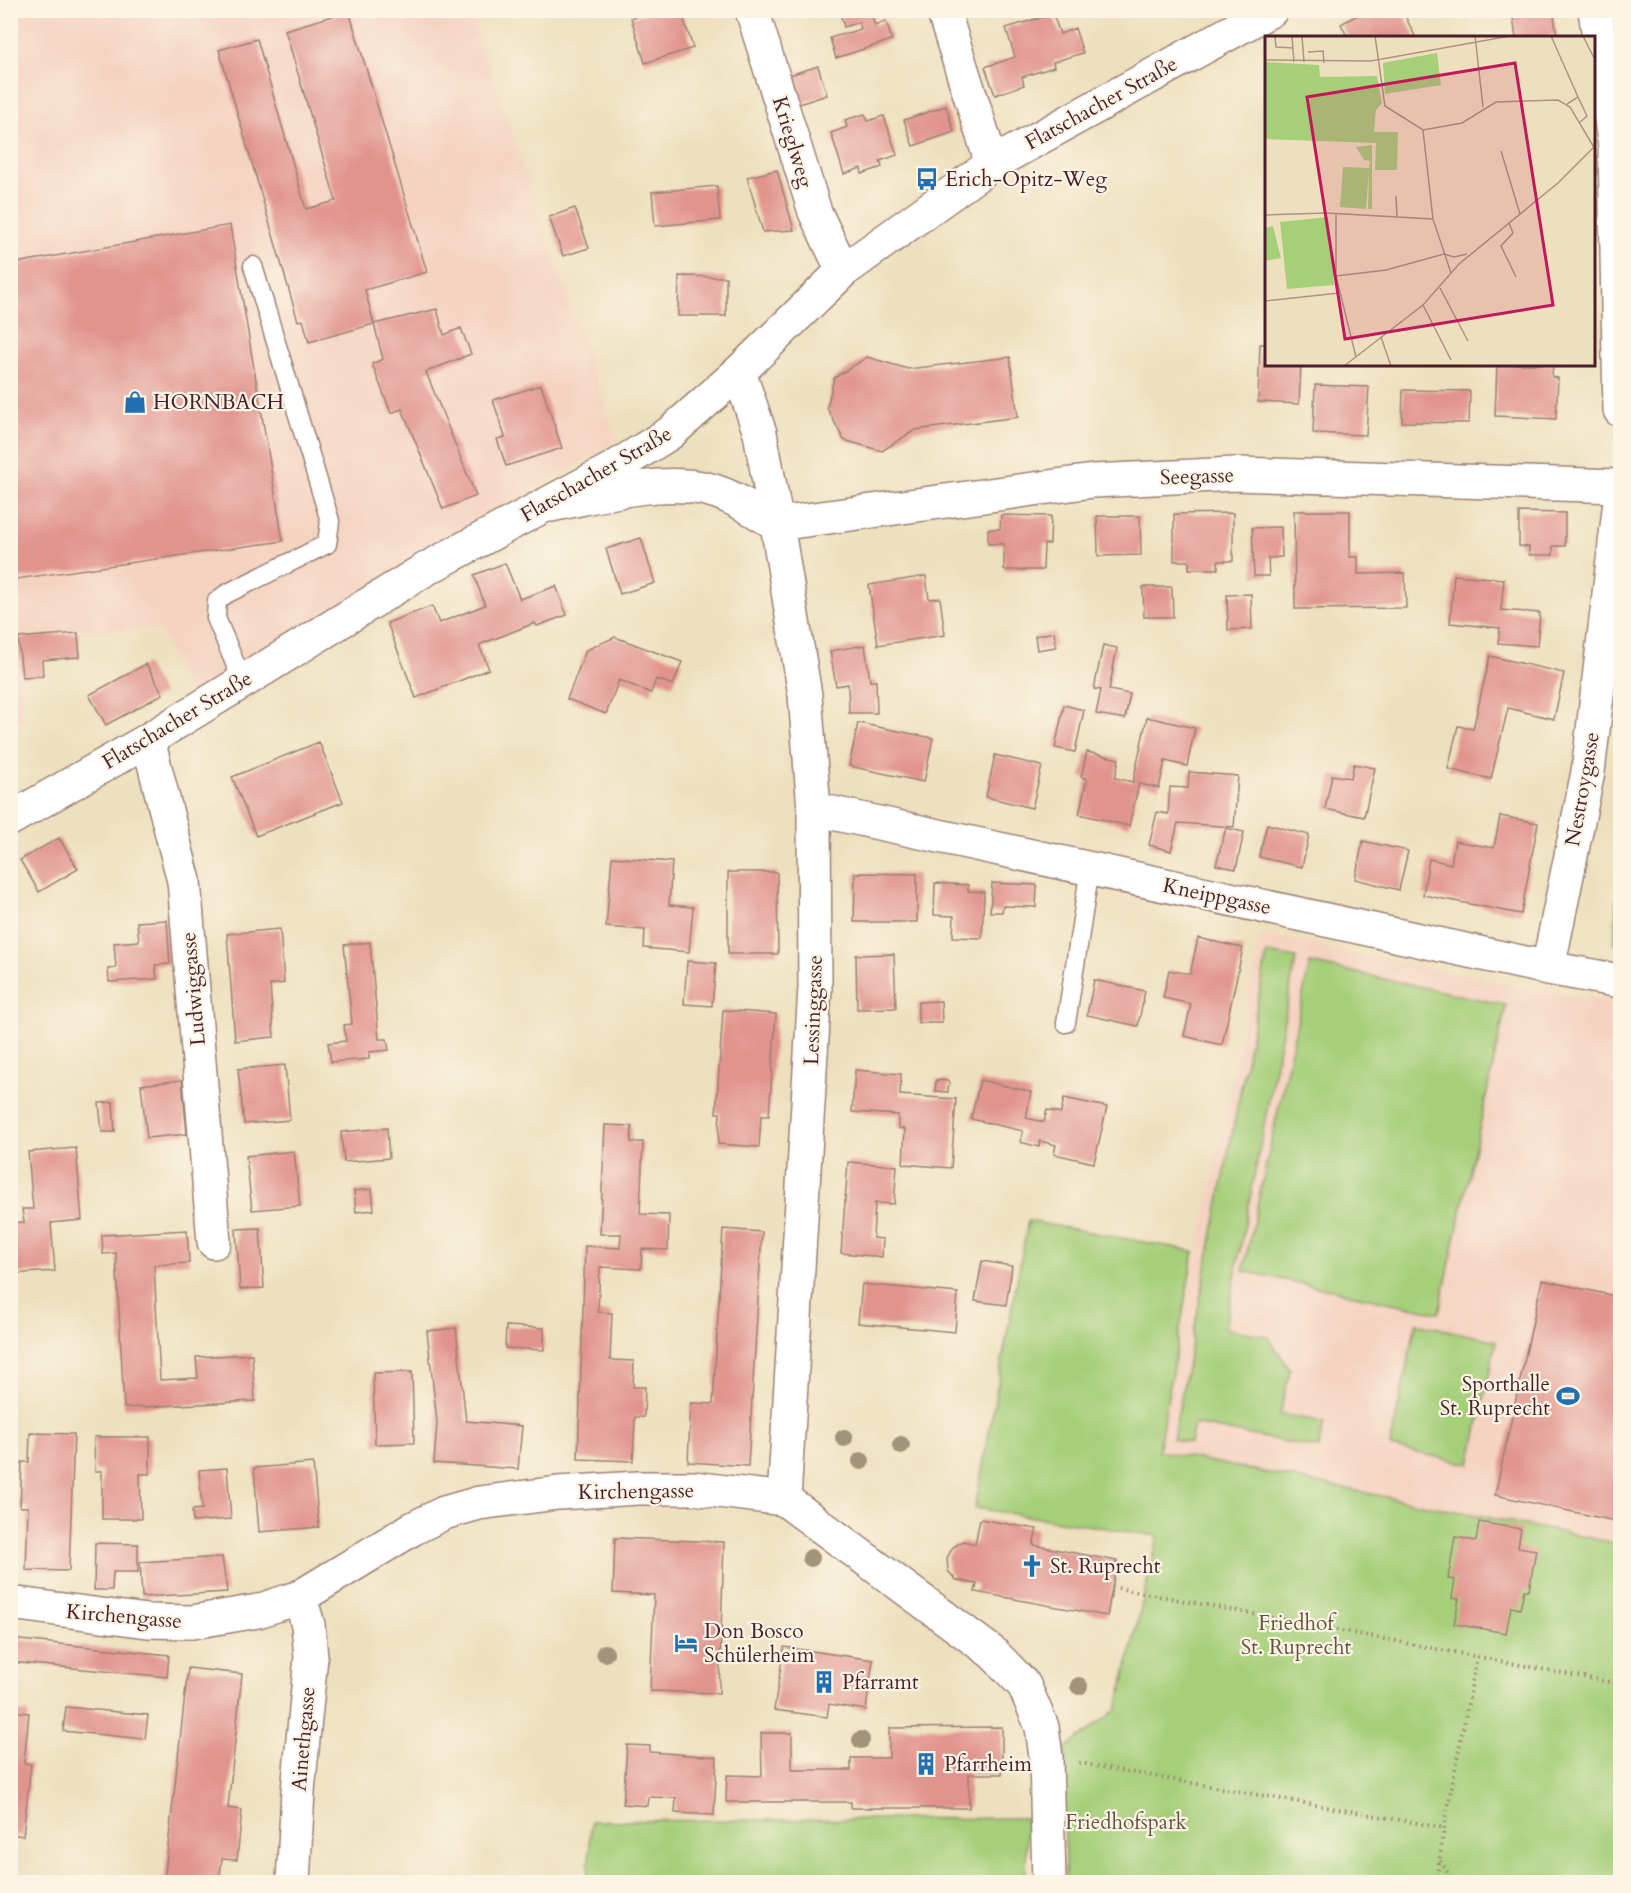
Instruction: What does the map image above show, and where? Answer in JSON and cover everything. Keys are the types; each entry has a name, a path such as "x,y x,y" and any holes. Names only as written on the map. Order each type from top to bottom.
{"street":[{"name":"Krieglweg","path":"752,10 815,212 843,271"},
{"path":"943,10 992,164"},
{"name":"Flatschacher Straße","path":"10,819 148,740 424,570 546,506 670,433 738,372 843,271 992,164 1271,10"},
{"path":"1595,10 1615,147 1620,410"},
{"name":"Lessinggasse","path":"738,372 760,433 777,524 805,695 814,808 815,988 784,1499"},
{"name":"Seegasse","path":"777,524 1094,481 1235,474 1620,486"},
{"path":"546,506 660,485 702,488 732,498 777,524"},
{"name":"Nestroygasse","path":"1548,968 1588,772 1620,501"},
{"name":"Ludwiggasse","path":"148,740 184,881 214,1242"},
{"name":"Kneippgasse","path":"814,808 1548,968 1620,981"},
{"name":"Kirchengasse","path":"10,1603 147,1621 192,1622 258,1611 300,1596 412,1529 444,1513 480,1503 558,1493 638,1488 693,1488 784,1499 993,1653 1024,1685 1042,1727 1046,1757 1049,1882"},
{"name":"Ainethgasse","path":"293,1882 298,1791 311,1658 308,1625 300,1596"}],"lane":[{"path":"242,680 216,618 217,602 226,594 327,544 330,521 253,266"},
{"path":"1066,1023 1090,868"}],"path":[{"path":"1112,1587 1620,1684"},
{"path":"1436,1882 1477,1657"},
{"path":"1046,1757 1445,1828"},
{"path":"1440,1861 1454,1882"}],"shaded area":[{"path":"11,11 470,11 617,441 189,694 158,628 18,635 23,721 11,727"},
{"path":"1261,934 1541,991 1620,1002 1620,1544 1158,1451"}],"green space":[{"path":"1620,834 1620,945 1614,945"},
{"path":"1267,953 1296,958 1225,1328 1268,1337 1290,1370 1280,1414 1324,1422 1318,1448 1194,1424 1190,1443 1173,1439"},
{"path":"1310,963 1506,1005 1439,1313 1243,1271"},
{"name":"Friedhof St. Ruprecht","path":"1028,1221 1194,1251 1158,1451 1620,1544 1620,1882 1065,1882 1065,1749 1117,1709 1158,1536 975,1508"},
{"path":"1416,1323 1496,1341 1470,1464 1390,1447"},
{"path":"1026,1818 1026,1882 588,1882 591,1821"}],"building":[{"path":"655,10 681,10 693,48 645,63 631,18"},
{"path":"839,10 892,10 872,17 875,25 886,21 892,40 836,58 830,38 861,29 859,22 844,27"},
{"path":"1366,10 1402,10 1415,36 1347,36 1341,24"},
{"path":"1512,10 1553,10 1557,35 1516,36"},
{"path":"349,11 427,272 365,290 374,324 309,342 303,320 298,321 219,50 257,39 306,209 336,201 285,30"},
{"path":"1053,14 1060,34 1075,28 1083,53 1053,62 1054,67 1022,77 1024,85 995,95 985,67 1015,57 1006,28"},
{"path":"818,66 827,95 799,104 790,75"},
{"path":"946,106 954,132 913,146 904,120"},
{"path":"865,114 868,121 884,116 897,155 880,161 882,167 862,174 861,168 844,174 831,133 847,127 845,120"},
{"path":"777,170 794,230 763,232 747,177"},
{"path":"717,186 720,220 655,226 652,192"},
{"path":"575,208 589,248 563,256 549,217"},
{"name":"HORNBACH","path":"230,225 283,541 10,580 10,264"},
{"path":"679,276 726,277 726,316 678,316"},
{"path":"437,309 444,335 461,328 471,354 426,372 476,496 443,509 402,409 391,413 372,364 383,359 374,324"},
{"path":"1260,344 1265,344 1265,366 1301,366 1299,404 1258,402"},
{"path":"867,357 908,369 1010,357 1018,417 915,430 882,451 844,440 827,408 834,378"},
{"path":"1497,366 1553,366 1552,377 1558,378 1556,419 1495,416"},
{"path":"541,385 562,448 506,466 497,439 505,437 493,400"},
{"path":"1315,385 1369,387 1366,435 1313,433"},
{"path":"1403,390 1470,391 1469,423 1402,422"},
{"path":"1294,511 1350,511 1350,557 1358,557 1358,574 1405,573 1406,608 1295,609"},
{"path":"1519,512 1565,513 1565,546 1553,546 1553,555 1529,555 1529,547 1519,546"},
{"path":"1233,513 1233,561 1218,561 1218,569 1189,569 1189,561 1174,561 1174,514"},
{"path":"1001,515 1051,516 1050,544 1044,544 1043,570 1004,570 1004,544 988,544 988,529 1000,529"},
{"path":"1097,516 1140,516 1141,555 1098,556"},
{"path":"1281,527 1282,557 1268,558 1269,576 1254,576 1252,528"},
{"path":"641,538 655,583 620,594 606,549"},
{"path":"505,563 520,599 556,586 567,615 537,626 535,623 479,645 489,669 416,698 387,623 432,606 439,623 485,605 474,575"},
{"path":"1454,575 1504,579 1501,610 1540,613 1537,646 1498,643 1500,628 1450,623"},
{"path":"926,576 929,599 940,598 945,635 878,645 869,585"},
{"path":"1143,587 1172,587 1173,617 1144,617"},
{"path":"1251,594 1252,629 1228,630 1227,595"},
{"path":"1054,632 1056,647 1037,650 1035,636"},
{"path":"78,633 80,657 42,660 43,676 22,677 18,638"},
{"path":"615,637 682,662 673,685 656,679 651,693 619,680 606,714 567,699 586,650"},
{"path":"865,645 870,681 876,681 877,713 849,713 848,684 836,686 830,651"},
{"path":"1103,645 1117,648 1109,690 1130,694 1125,719 1096,714 1101,690 1094,689"},
{"path":"1490,656 1564,673 1554,719 1508,708 1491,779 1448,769 1458,726 1473,729"},
{"path":"146,664 163,694 106,725 89,695"},
{"path":"1064,705 1084,710 1075,752 1055,748"},
{"path":"1147,717 1195,728 1187,766 1165,761 1159,788 1139,784 1129,826 1079,814 1087,779 1081,777 1087,752 1119,759 1115,778 1133,782"},
{"path":"858,723 933,738 924,782 849,766"},
{"path":"319,742 343,802 256,836 232,777"},
{"path":"995,755 1042,766 1032,808 986,797"},
{"path":"1354,764 1375,768 1364,817 1325,809 1332,775 1351,778"},
{"path":"1189,772 1238,776 1234,827 1178,823 1171,851 1149,845 1157,812 1168,814 1170,787 1188,788"},
{"path":"1500,816 1538,823 1521,914 1423,895 1429,859 1451,864 1455,841 1494,848"},
{"path":"1267,824 1309,835 1302,867 1259,857"},
{"path":"1226,828 1244,832 1236,869 1216,865"},
{"path":"59,838 78,869 39,892 20,860"},
{"path":"1363,841 1408,851 1399,890 1355,879"},
{"path":"612,857 672,862 669,905 693,907 689,952 644,948 645,930 606,927"},
{"path":"728,872 777,872 778,954 728,954"},
{"path":"855,873 917,874 917,922 854,922"},
{"path":"935,883 968,885 968,891 984,892 982,938 953,937 954,916 934,915"},
{"path":"992,883 1037,885 1036,907 1003,906 1002,912 990,912"},
{"path":"167,920 170,964 155,965 157,979 109,982 108,969 116,968 114,943 139,941 137,922"},
{"path":"280,929 284,983 270,985 274,1037 235,1041 227,934"},
{"path":"1198,938 1243,948 1222,1045 1184,1036 1191,1004 1163,998 1169,970 1190,974"},
{"path":"370,942 379,1039 387,1039 389,1050 369,1052 369,1059 331,1062 328,1043 346,1041 344,1025 352,1024 344,945"},
{"path":"894,954 896,1008 857,1009 856,955"},
{"path":"687,961 716,963 712,1006 684,1004"},
{"path":"1094,980 1145,991 1138,1026 1087,1015"},
{"path":"941,1001 942,1023 918,1023 918,1002"},
{"path":"723,1010 776,1014 769,1116 761,1116 759,1147 718,1144 720,1113 716,1113"},
{"path":"285,1065 290,1120 244,1124 238,1069"},
{"path":"855,1070 901,1074 900,1095 956,1099 951,1168 903,1164 905,1129 898,1128 898,1115 852,1112"},
{"path":"182,1080 187,1134 147,1138 141,1085"},
{"path":"936,1080 949,1081 948,1092 935,1091"},
{"path":"980,1080 1031,1092 1026,1118 1044,1122 1047,1110 1061,1113 1064,1098 1107,1107 1094,1163 1054,1154 1056,1145 1040,1141 1039,1147 1020,1142 1023,1131 971,1119"},
{"path":"113,1102 115,1132 102,1132 99,1103"},
{"path":"605,1125 632,1126 631,1142 643,1142 640,1214 669,1215 668,1250 642,1249 641,1269 600,1267 598,1312 612,1313 610,1360 634,1361 633,1387 645,1387 644,1417 635,1417 633,1461 578,1459 585,1246 620,1248 621,1234 600,1234"},
{"path":"387,1128 389,1158 344,1162 341,1132"},
{"path":"76,1148 82,1220 51,1223 55,1271 10,1274 10,1223 24,1222 22,1209 33,1209 28,1152"},
{"path":"294,1151 300,1206 252,1210 246,1156"},
{"path":"848,1162 897,1166 894,1204 875,1203 873,1238 883,1239 882,1257 841,1253"},
{"path":"372,1189 374,1210 356,1212 354,1191"},
{"path":"260,1228 264,1288 240,1289 236,1229"},
{"path":"723,1229 762,1232 748,1466 688,1462 691,1403 713,1404"},
{"path":"187,1230 189,1263 154,1265 160,1380 198,1378 196,1357 252,1354 255,1401 124,1408 116,1253 103,1254 102,1235"},
{"path":"982,1261 1012,1266 1006,1305 975,1301"},
{"name":"Sporthalle St. Ruprecht","path":"1542,1280 1620,1297 1620,1522 1495,1495"},
{"path":"862,1284 958,1293 955,1332 858,1323"},
{"path":"506,1326 544,1328 544,1350 505,1348"},
{"path":"456,1328 466,1421 522,1426 518,1469 434,1463 437,1422 427,1331"},
{"path":"412,1372 414,1443 375,1444 373,1373"},
{"path":"30,1433 74,1434 69,1571 26,1570 28,1507 20,1507 22,1462 29,1462"},
{"path":"94,1437 150,1437 150,1474 140,1474 141,1519 102,1519 102,1471 95,1471"},
{"path":"313,1463 319,1527 259,1532 254,1468"},
{"path":"227,1468 231,1519 193,1522 192,1510 202,1509 199,1470"},
{"name":"St. Ruprecht","path":"980,1519 1037,1529 1033,1545 1117,1561 1107,1616 975,1592 977,1584 956,1580 948,1571 947,1558 953,1547 963,1541 975,1544"},
{"path":"1479,1522 1521,1529 1518,1547 1536,1550 1529,1590 1524,1590 1520,1609 1511,1607 1506,1633 1454,1624 1459,1599 1452,1598 1455,1580 1448,1579 1455,1537 1476,1541"},
{"name":"Don Bosco Schülerheim","path":"615,1538 724,1542 719,1693 650,1691 654,1595 613,1593"},
{"path":"95,1543 138,1544 138,1572 113,1572 112,1590 94,1590"},
{"path":"222,1557 227,1592 142,1597 140,1562"},
{"path":"10,1639 169,1655 167,1677 10,1662"},
{"name":"Pfarramt","path":"784,1647 873,1660 866,1710 829,1704 827,1717 774,1710"},
{"path":"188,1668 242,1674 228,1808 242,1810 237,1860 222,1859 219,1882 164,1882"},
{"path":"66,1707 148,1715 145,1739 63,1731"},
{"path":"10,1711 29,1713 24,1763 31,1764 23,1836 10,1834"},
{"name":"Pfarrheim","path":"1002,1727 1002,1774 969,1774 969,1808 851,1808 851,1802 726,1802 727,1775 762,1776 761,1733 792,1733 792,1770 851,1770 851,1758 889,1758 889,1728"},
{"path":"627,1745 650,1746 650,1752 717,1757 714,1815 675,1813 676,1798 648,1797 647,1806 623,1804"}],"place":[{"name":"Erich-Opitz-Weg","path":"927,179"},
{"name":"HORNBACH","path":"135,402"},
{"name":"Sporthalle St. Ruprecht","path":"1568,1396"},
{"name":"St. Ruprecht","path":"1032,1566"},
{"name":"Don Bosco Schülerheim","path":"686,1643"},
{"name":"Pfarramt","path":"824,1682"},
{"name":"Pfarrheim","path":"926,1764"}],"park label":[{"name":"Friedhofspark","path":"1126,1822"}]}
